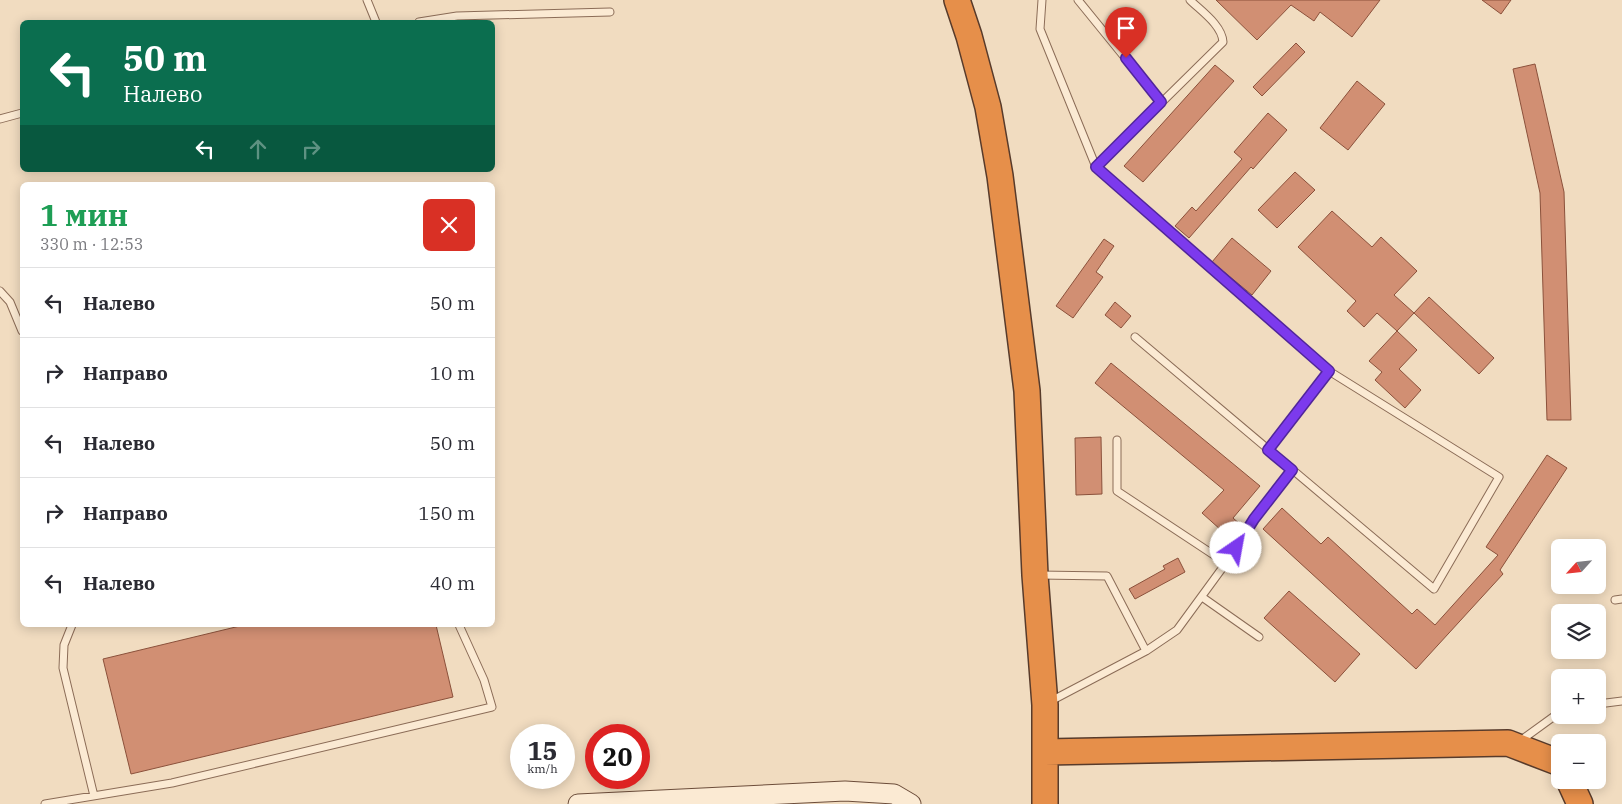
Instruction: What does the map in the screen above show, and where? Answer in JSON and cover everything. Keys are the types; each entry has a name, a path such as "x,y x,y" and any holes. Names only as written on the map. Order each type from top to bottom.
{"highway":[{"path":"957,0 969,36 988,107 1000,176 1027,391 1035,575 1045,705 1045,804"},
{"path":"1045,752 1508,743 1551,759"},
{"path":"1573,789 1580,804"}],"main road":[{"path":"578,804 845,791 894,794 911,804"}],"lane":[{"path":"367,0 375,20"},
{"path":"1042,0 1040,29 1096,167 1329,371 1499,476 1434,589 1134,337"},
{"path":"1078,0 1161,102"},
{"path":"1096,167 1222,42 1222,37 1217,27 1190,0"},
{"path":"432,20 457,16 610,12"},
{"path":"0,119 20,114"},
{"path":"0,291 10,302 20,326"},
{"path":"1268,450 1329,371"},
{"path":"1116,440 1117,491 1226,562"},
{"path":"1045,705 1146,651 1177,630 1202,597 1254,519 1292,470"},
{"path":"1035,575 1107,576 1146,651"},
{"path":"1202,597 1259,637"},
{"path":"71,627 64,645 63,668 94,796"},
{"path":"45,804 172,783 492,707 484,680 460,627"},
{"path":"1606,703 1622,701"},
{"path":"1514,745 1551,718"}],"building":[{"path":"1216,0 1380,0 1352,37 1320,12 1314,21 1291,5 1257,40"},
{"path":"1482,0 1511,0 1501,14"},
{"path":"1296,43 1305,52 1262,96 1253,87"},
{"path":"1535,64 1564,192 1571,420 1547,420 1540,193 1513,69"},
{"path":"1215,65 1234,81 1143,182 1124,166"},
{"path":"1357,81 1385,104 1348,150 1320,128"},
{"path":"1268,113 1287,130 1253,169 1251,167 1189,238 1175,226 1192,207 1196,211 1242,159 1234,152"},
{"path":"1295,172 1315,190 1277,228 1258,210"},
{"path":"1332,211 1372,247 1381,237 1417,271 1394,295 1414,313 1397,331 1377,313 1364,327 1347,311 1356,301 1298,247"},
{"path":"1232,238 1271,271 1252,295 1212,262"},
{"path":"1104,239 1114,246 1096,272 1103,277 1073,318 1056,306"},
{"path":"1429,297 1494,358 1479,374 1414,313"},
{"path":"1115,302 1131,316 1121,328 1105,315"},
{"path":"1397,331 1417,350 1399,369 1421,390 1405,408 1375,380 1382,372 1369,361"},
{"path":"1111,363 1260,486 1233,518 1242,526 1231,539 1202,513 1224,490 1095,383"},
{"path":"1101,437 1102,494 1076,495 1075,438"},
{"path":"1547,455 1567,468 1500,570 1503,574 1416,669 1263,529 1282,508 1321,544 1328,537 1412,614 1417,609 1435,625 1498,555 1486,547"},
{"path":"1178,558 1185,572 1135,599 1129,589 1165,569 1163,566"},
{"path":"1289,591 1360,654 1335,682 1264,618"},
{"path":"236,627 436,627 453,697 131,774 103,659"}],"route":[{"path":"1126,58 1161,102 1096,167 1329,371 1268,450 1292,470 1254,519 1236,548"}]}
